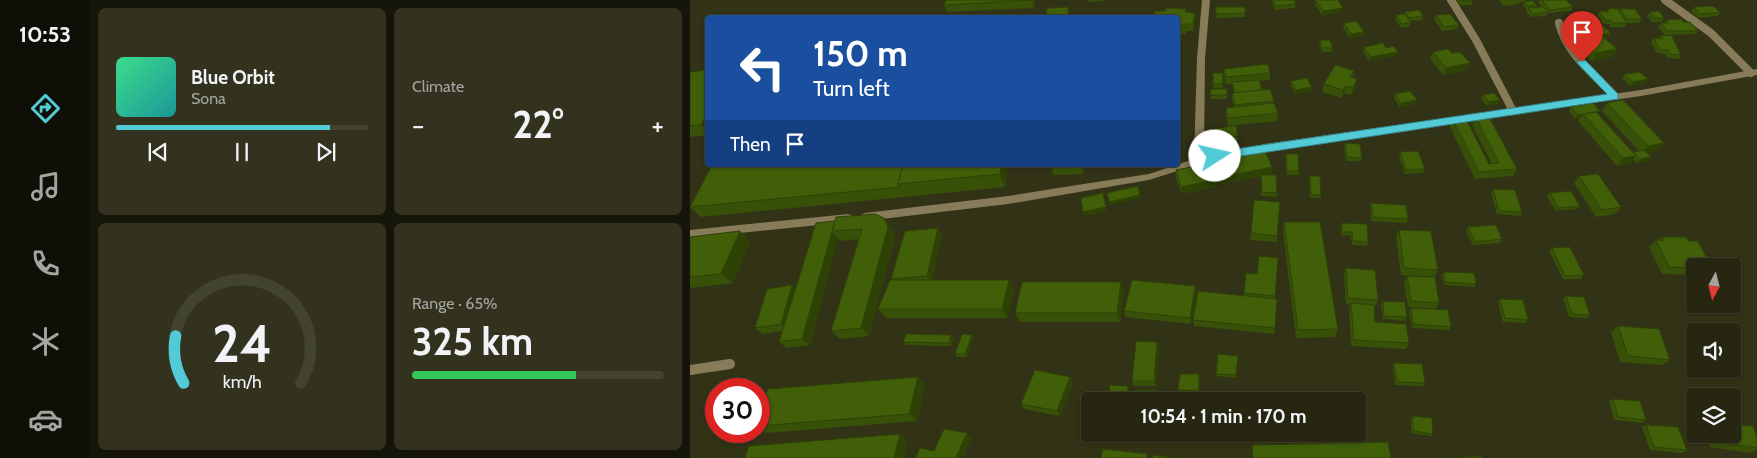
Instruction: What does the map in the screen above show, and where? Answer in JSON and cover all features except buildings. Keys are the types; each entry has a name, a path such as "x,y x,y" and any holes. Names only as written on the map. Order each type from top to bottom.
{"street":[{"path":"1199,161 1201,58 1206,0"},
{"path":"690,234 1008,200 1149,177 1199,161 1265,147 1615,96 1754,72"}],"lane":[{"path":"1451,0 1476,40 1513,111"},
{"path":"1665,0 1711,33 1754,72"},
{"path":"1560,23 1562,37 1571,50 1615,96"},
{"path":"690,370 730,364"}],"route":[{"path":"1215,156 1615,96 1582,62"}]}
